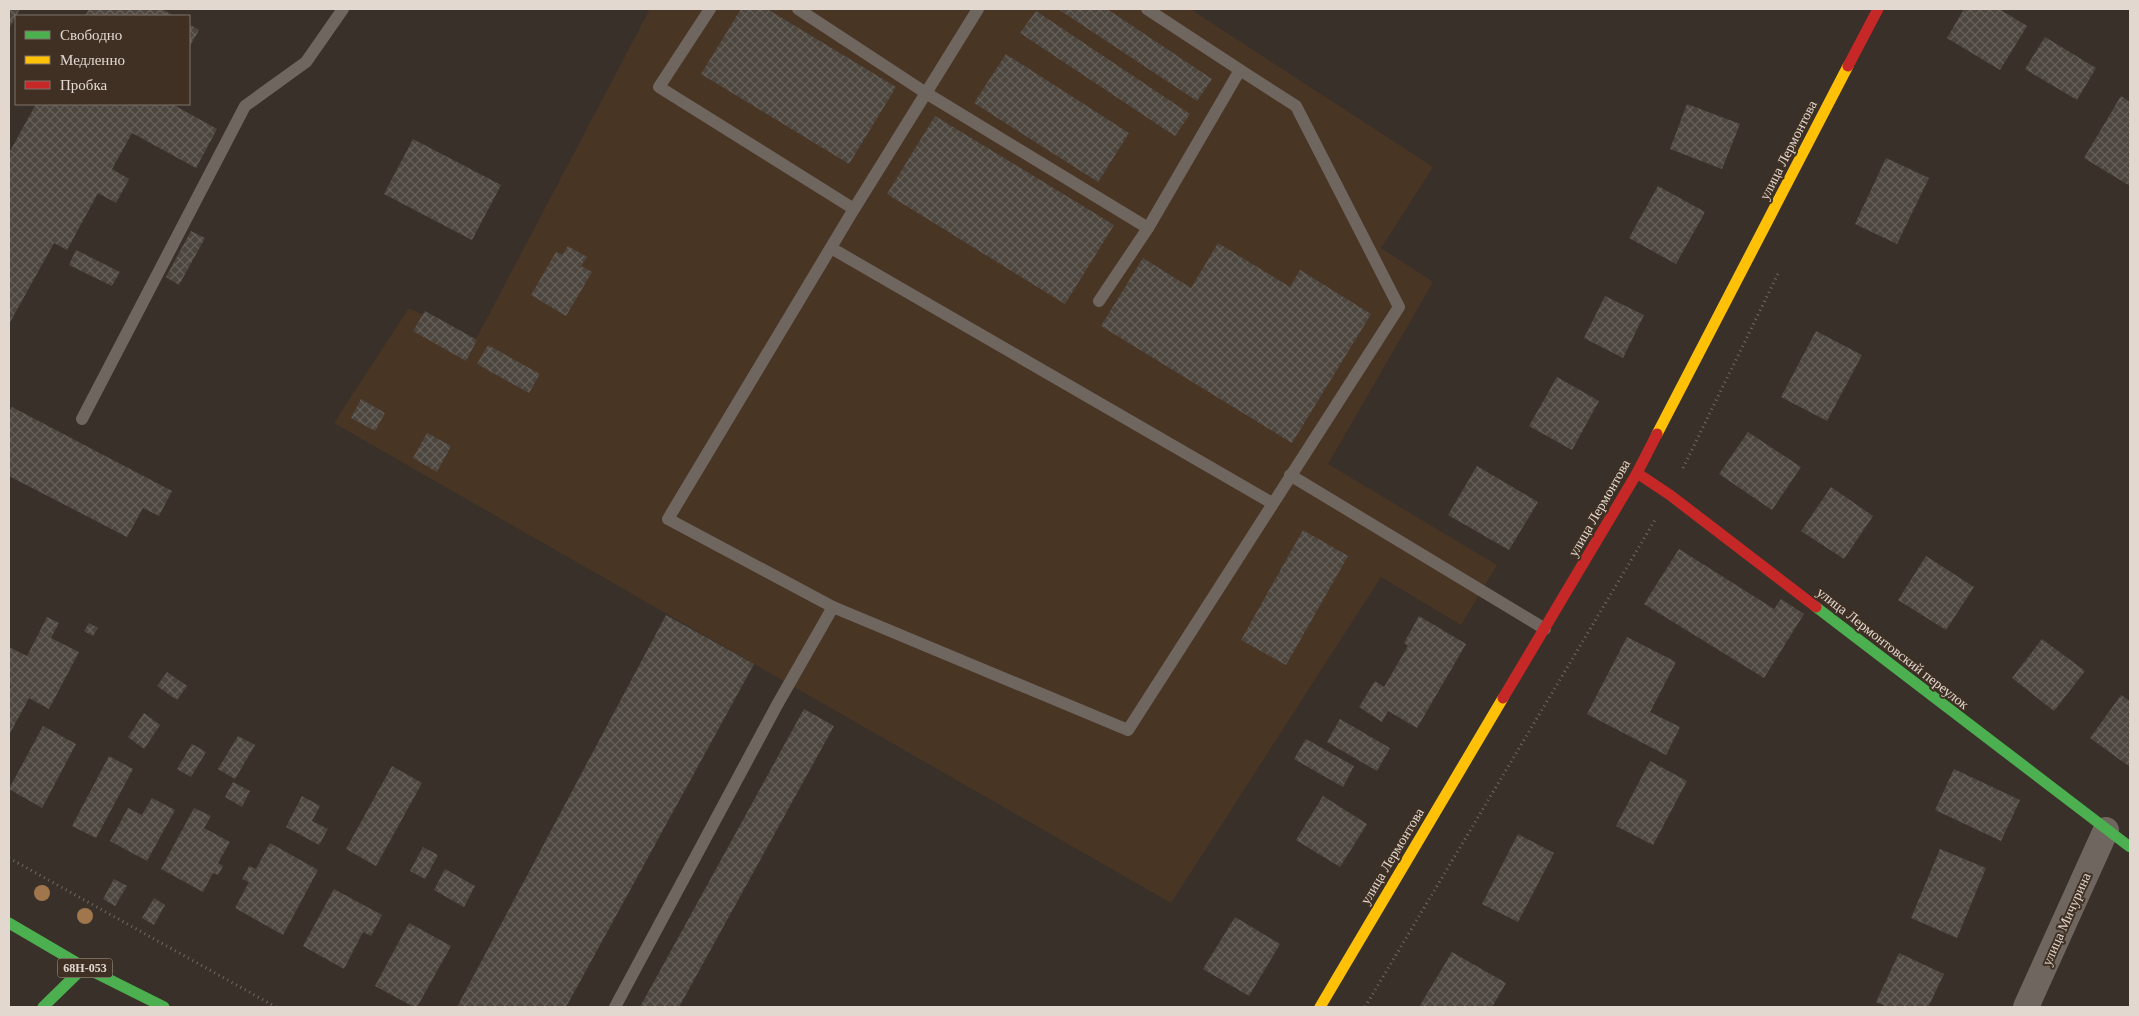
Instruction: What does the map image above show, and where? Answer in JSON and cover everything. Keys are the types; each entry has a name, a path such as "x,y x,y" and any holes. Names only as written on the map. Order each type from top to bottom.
{"street":[{"name":"улица Лермонтова","path":"1320,1007 1637,473 1878,9"},
{"name":"улица Лермонтовский переулок","path":"1637,473 1670,495 2130,847"},
{"name":"улица Мичурина","path":"2026,1007 2106,830"},
{"name":"68Н-053","path":"9,923 84,968 164,1007"},
{"path":"43,1007 84,968"}],"lane":[{"path":"82,419 246,106 306,62 343,9"},
{"path":"710,9 659,87 854,209"},
{"path":"798,9 926,93 1148,228"},
{"path":"978,9 854,209 668,519 832,607 1128,730 1399,307 1296,106 1147,9"},
{"path":"1099,301 1148,228 1240,70"},
{"path":"831,248 1272,503"},
{"path":"1290,475 1545,629"},
{"path":"615,1007 776,705 832,607"}],"path":[{"path":"9,858 276,1007"}],"shaded area":[{"path":"650,9 1190,9 1433,167 1381,248 1433,282 1328,464 1497,565 1461,625 1381,577 1171,903 334,423 409,308 475,341"}],"building":[{"path":"9,9 20,9 15,15 9,29"},
{"path":"89,9 161,9 173,15 86,15"},
{"path":"741,9 767,9 896,87 849,164 701,74"},
{"path":"1058,9 1107,9 1212,79 1197,101"},
{"path":"1964,9 1999,9 2027,26 2000,70 1947,38"},
{"path":"1036,11 1190,114 1175,136 1020,33"},
{"path":"190,25 199,30 190,46"},
{"path":"2045,37 2096,68 2077,100 2025,69"},
{"path":"1006,54 1129,133 1098,182 974,103"},
{"path":"2121,96 2130,102 2130,186 2084,158"},
{"path":"1687,104 1740,124 1722,169 1670,149"},
{"path":"35,105 174,105 217,129 196,168 132,133 112,169 129,179 116,203 98,193 67,250 54,243 9,324 9,153"},
{"path":"935,116 1114,225 1065,304 887,194"},
{"path":"413,139 501,185 472,240 384,194"},
{"path":"1886,158 1929,178 1897,244 1855,224"},
{"path":"1658,186 1705,212 1676,264 1629,238"},
{"path":"191,231 205,238 179,285 166,277"},
{"path":"1218,243 1290,287 1300,270 1371,314 1292,443 1101,326 1143,258 1191,288"},
{"path":"568,246 587,257 581,266 592,272 566,316 531,295 556,252 562,255"},
{"path":"76,250 120,272 112,286 69,265"},
{"path":"1605,296 1644,315 1623,358 1584,338"},
{"path":"425,311 477,340 466,361 413,331"},
{"path":"1816,331 1862,355 1827,421 1781,397"},
{"path":"488,345 540,374 529,393 477,364"},
{"path":"1557,377 1599,401 1572,450 1529,426"},
{"path":"361,399 385,413 375,431 351,418"},
{"path":"12,407 172,491 159,516 143,508 127,537 9,476 9,412"},
{"path":"1748,432 1801,467 1772,510 1719,474"},
{"path":"427,433 451,446 437,472 413,458"},
{"path":"1477,466 1538,502 1509,550 1448,515"},
{"path":"1831,487 1873,516 1844,559 1801,531"},
{"path":"1303,530 1348,556 1286,665 1241,640"},
{"path":"1679,549 1774,609 1781,599 1804,614 1764,678 1644,604"},
{"path":"1926,556 1974,587 1946,630 1898,600"},
{"path":"666,615 754,664 566,1007 457,1007"},
{"path":"1419,616 1466,644 1417,728 1388,711 1382,722 1359,707 1375,681 1384,687 1408,646 1404,643"},
{"path":"47,617 59,623 51,638 79,652 49,709 29,698 9,735 9,690 11,686 9,685 9,647 27,656"},
{"path":"89,623 98,628 93,636 84,631"},
{"path":"1627,637 1676,662 1650,712 1680,727 1666,755 1587,714"},
{"path":"2042,639 2085,671 2054,711 2012,678"},
{"path":"167,672 187,686 177,700 157,686"},
{"path":"2121,695 2130,701 2130,767 2090,738"},
{"path":"804,709 834,726 679,1007 640,1007"},
{"path":"144,713 160,725 144,749 128,737"},
{"path":"1340,719 1390,748 1377,771 1327,742"},
{"path":"43,726 76,744 42,808 9,789"},
{"path":"238,736 255,745 235,779 218,769"},
{"path":"1306,739 1354,766 1343,787 1294,759"},
{"path":"192,744 206,752 191,777 177,769"},
{"path":"109,756 133,769 96,838 72,826"},
{"path":"1650,761 1687,781 1653,845 1616,826"},
{"path":"392,766 422,783 376,866 346,849"},
{"path":"1954,769 2020,800 2001,841 1935,810"},
{"path":"233,782 250,791 242,807 225,797"},
{"path":"302,796 320,806 312,821 328,829 319,845 286,827"},
{"path":"1323,796 1367,824 1340,867 1296,840"},
{"path":"152,798 175,810 147,861 110,841 128,808 142,815"},
{"path":"194,808 211,816 204,828 230,842 218,863 223,866 218,875 213,873 203,892 161,869"},
{"path":"1518,834 1554,853 1518,922 1482,904"},
{"path":"270,843 318,870 283,935 235,908 249,882 242,879 249,866 256,869"},
{"path":"423,847 438,855 425,879 410,871"},
{"path":"1940,849 1986,868 1957,938 1911,918"},
{"path":"445,869 475,886 464,907 434,890"},
{"path":"114,879 127,886 115,906 103,899"},
{"path":"334,889 382,915 371,936 363,932 344,969 303,946"},
{"path":"154,898 165,905 154,925 142,918"},
{"path":"1235,917 1280,944 1249,996 1203,969"},
{"path":"409,923 451,946 417,1007 375,986"},
{"path":"1452,952 1506,983 1492,1007 1419,1007"},
{"path":"1899,953 1944,974 1928,1007 1887,1007 1876,1002"}],"traffic: fast":[{"path":"1816,607 2130,847"},
{"path":"9,923 84,967 164,1007"},
{"path":"43,1007 84,967"}],"traffic: slow":[{"path":"1657,434 1848,66"},
{"path":"1320,1007 1503,698"}],"traffic: jam":[{"path":"1848,66 1878,9"},
{"path":"1503,698 1637,473 1657,434"},
{"path":"1637,473 1670,495 1816,607"}]}
